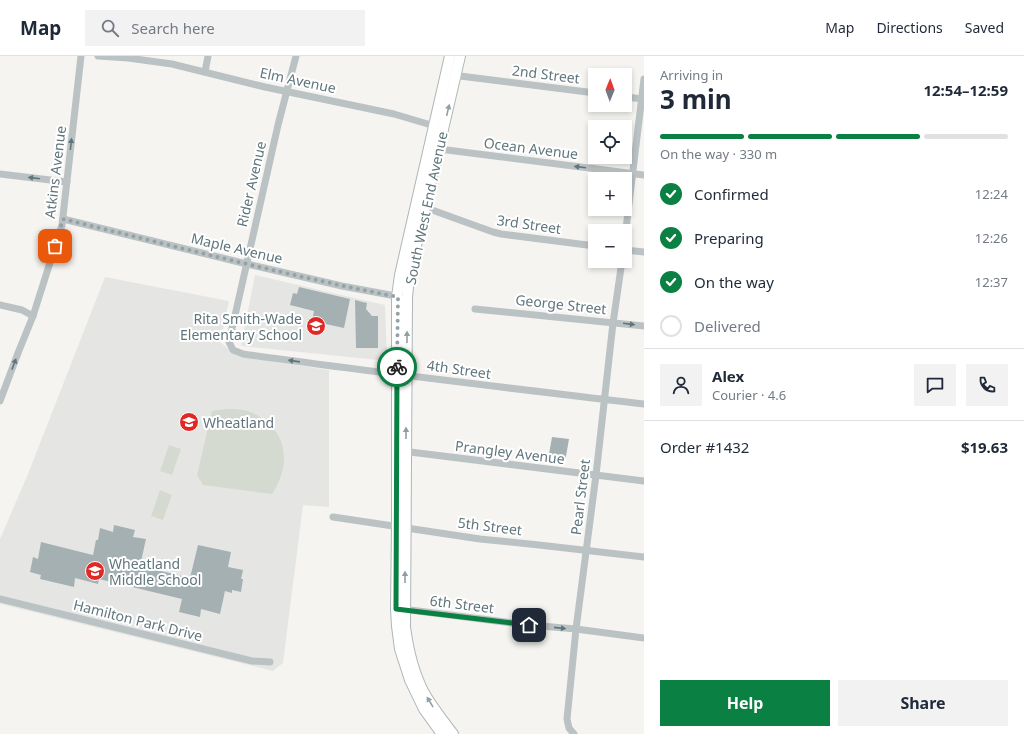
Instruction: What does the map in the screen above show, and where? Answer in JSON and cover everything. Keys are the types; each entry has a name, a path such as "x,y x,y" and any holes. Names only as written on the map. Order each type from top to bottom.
{"main road":[{"name":"South West End Avenue","path":"450,56 451,75"},
{"name":"South West End Avenue","path":"421,206 451,75 460,56"},
{"name":"South West End Avenue","path":"439,127 439,149 400,275 402,298 400,649 417,696 424,709 442,734"},
{"name":"South West End Avenue","path":"401,609 412,662 418,679 433,708 453,734"}],"street":[{"name":"Atkins Avenue","path":"0,401 33,316 62,225 81,56"},
{"name":"Elm Avenue","path":"98,56 164,63 394,114 439,127"},
{"path":"205,72 208,56"},
{"name":"Rider Avenue","path":"230,342 278,125 296,56"},
{"name":"2nd Street","path":"451,75 588,92"},
{"path":"632,173 643,99 644,79"},
{"path":"632,98 643,99"},
{"name":"Ocean Avenue","path":"439,149 624,172"},
{"name":"Ocean Avenue","path":"632,173 644,175"},
{"path":"0,174 67,182"},
{"name":"3rd Street","path":"421,206 492,232 588,245"},
{"name":"Maple Avenue","path":"63,219 247,264 402,298"},
{"path":"632,251 644,252"},
{"name":"Pearl Street","path":"574,734 569,728 567,719 576,629 621,268"},
{"path":"0,305 22,310 33,316"},
{"name":"George Street","path":"475,309 644,326"},
{"name":"4th Street","path":"230,342 233,350 243,354 333,367 644,404"},
{"name":"Prangley Avenue","path":"402,451 644,481"},
{"name":"5th Street","path":"333,517 480,539 644,557"},
{"name":"Hamilton Park Drive","path":"0,599 252,661 270,662"},
{"name":"6th Street","path":"401,609 644,638"}],"shaded area":[{"name":"Rita Smith-Wade Elementary School","path":"255,275 385,305 387,361 241,346"},
{"name":"Wheatland","path":"105,277 229,301 220,342 237,356 329,370 329,507 303,505 283,663 273,671 0,604 0,539 28,474"},
{"path":"226,409 243,410 253,413 265,420 280,438 284,460 278,483 272,494 203,485 197,475 212,411"},
{"path":"169,445 181,449 172,475 160,471"},
{"path":"160,490 172,495 163,520 151,516"}],"building":[{"path":"299,287 350,299 344,328 312,321 314,311 290,305 293,293 297,294"},
{"path":"355,300 367,303 366,309 372,316 378,316 378,348 356,348"},
{"path":"552,437 569,439 565,462 548,460"},
{"name":"Wheatland Middle School","path":"114,525 135,530 133,537 146,539 140,566 190,578 198,545 231,552 228,567 243,570 241,592 232,590 232,593 225,591 220,614 201,609 200,617 179,612 182,599 99,579 98,584 75,578 74,587 40,579 41,575 30,572 33,557 38,559 41,542 93,555 100,528 113,532"}],"way so far":[{"path":"55,246 63,219 247,264 342,286 398,297 397,367"}],"place":[{"name":"Rita Smith-Wade Elementary School","path":"316,326"},
{"name":"Wheatland","path":"189,422"},
{"name":"Wheatland Middle School","path":"95,571"}],"route":[{"path":"397,367 396,609 529,625"}]}
